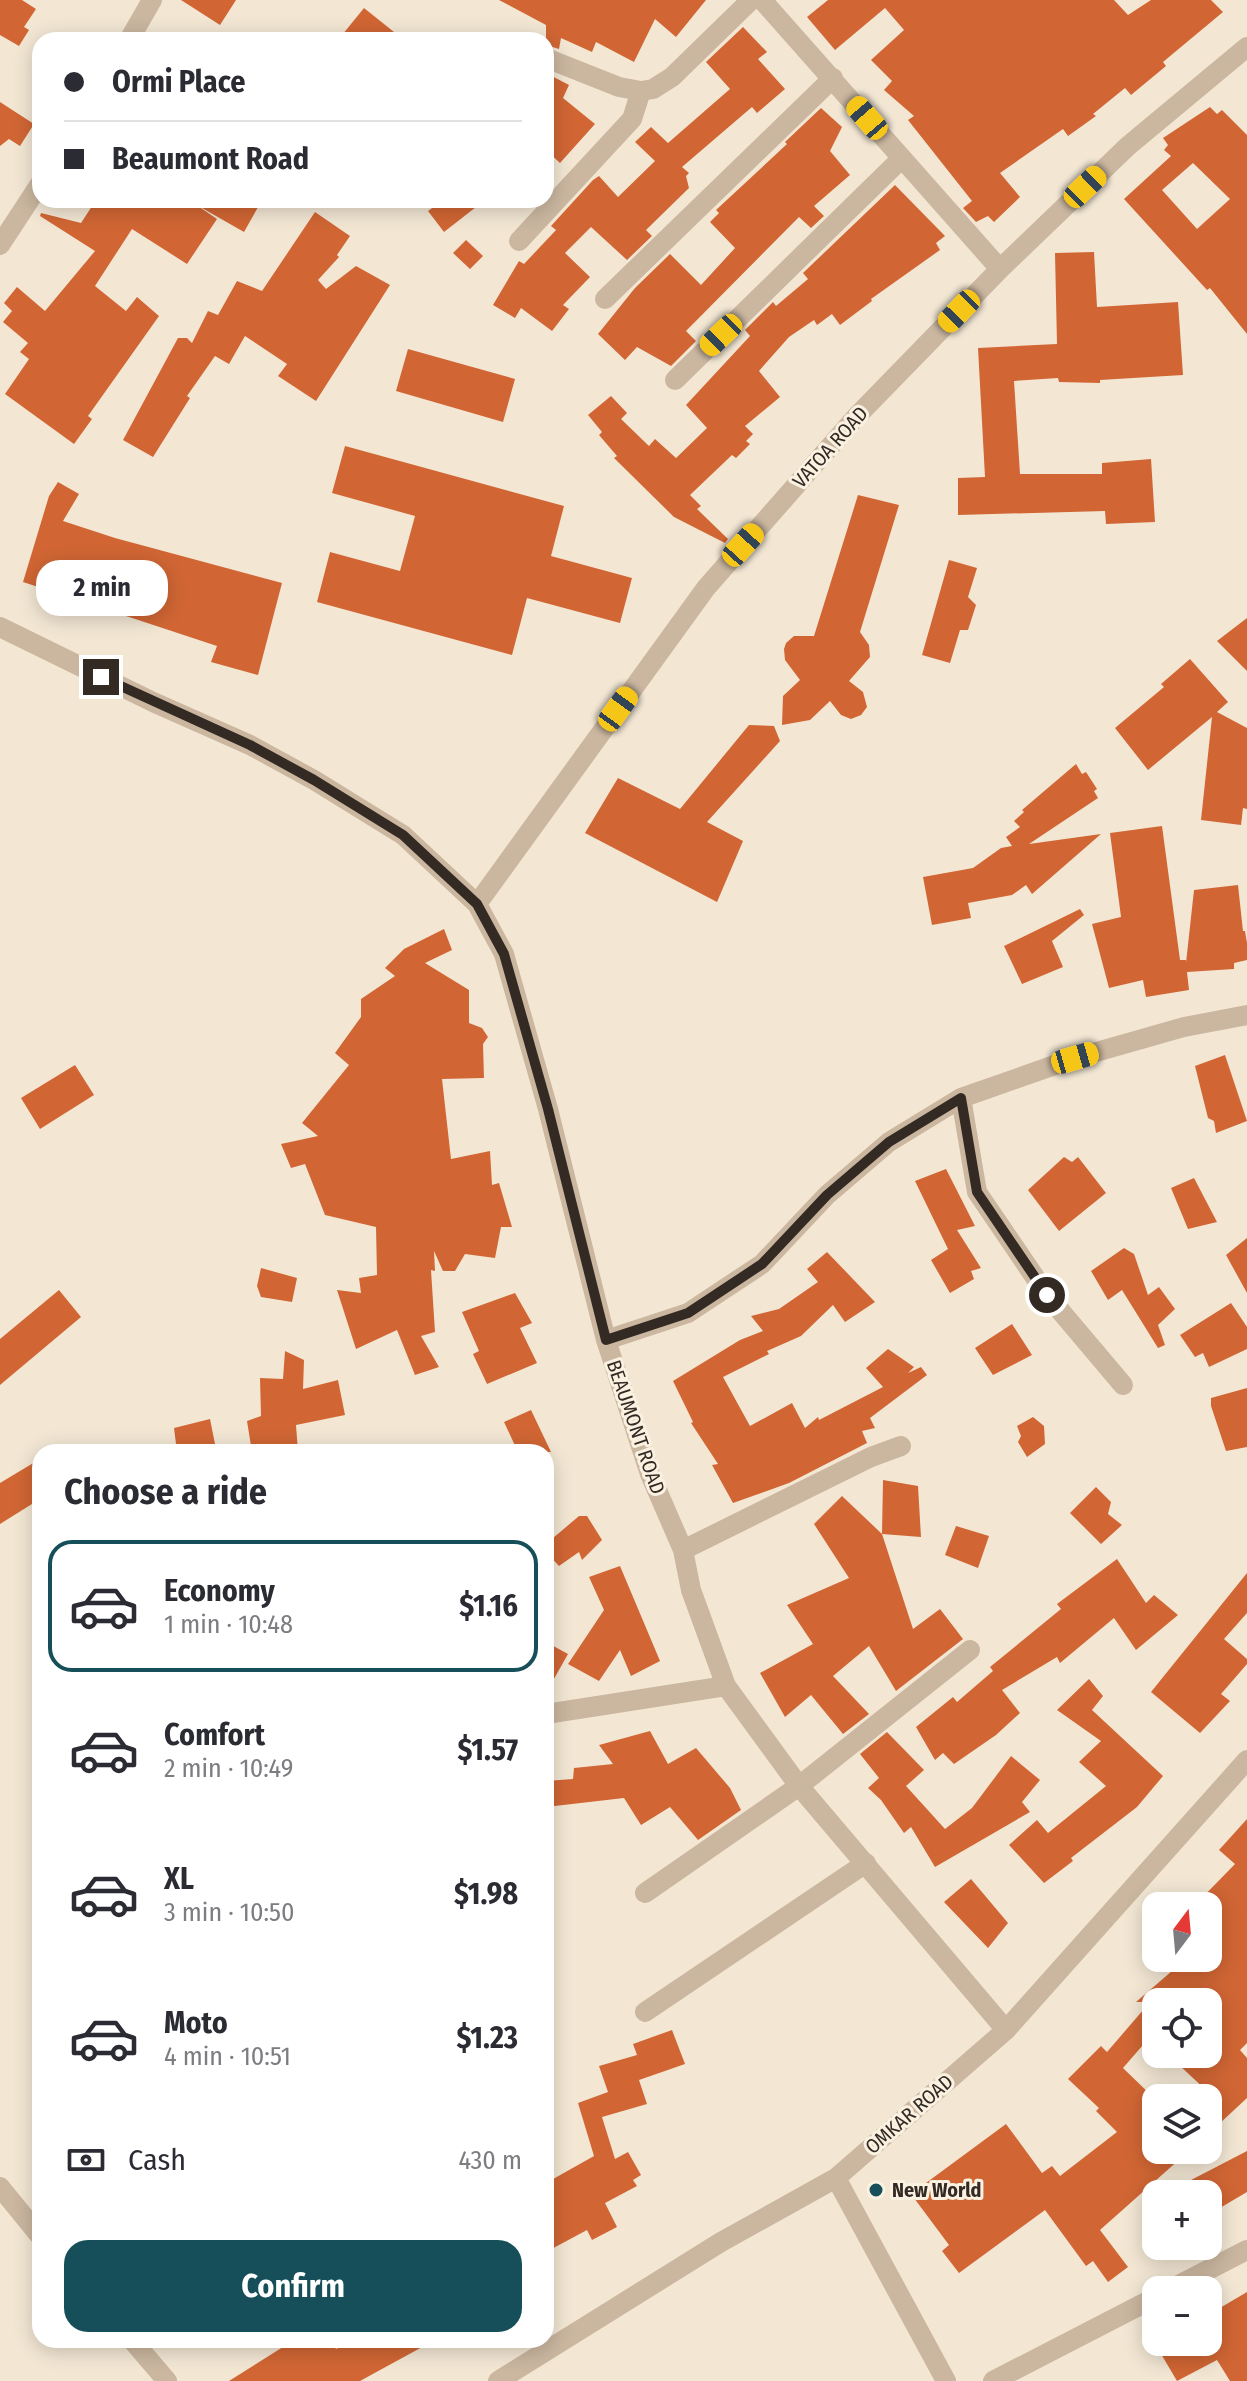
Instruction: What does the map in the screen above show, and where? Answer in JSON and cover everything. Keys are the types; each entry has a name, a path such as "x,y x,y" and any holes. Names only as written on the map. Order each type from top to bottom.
{"street":[{"path":"134,32 152,0"},
{"path":"554,61 619,87 641,91 663,85 751,0"},
{"path":"762,0 1000,269"},
{"name":"VATOA ROAD","path":"477,904 706,588 856,417 1000,269 1128,146 1247,47"},
{"path":"605,299 833,78"},
{"path":"554,203 632,119 641,91"},
{"path":"675,380 902,158"},
{"path":"0,245 32,196"},
{"path":"519,241 550,208"},
{"name":"BEAUMONT ROAD","path":"0,627 153,702 250,745 314,780 403,835 477,904 504,954 548,1109 606,1340 650,1474 683,1550 691,1590 726,1686 799,1786 1006,2030"},
{"path":"606,1340 688,1313 762,1264 827,1195 889,1142 961,1098 1075,1058 1184,1027 1247,1015"},
{"path":"961,1098 977,1192 1047,1295 1123,1385"},
{"path":"683,1550 871,1457 901,1446"},
{"path":"645,1893 799,1786 970,1650"},
{"path":"554,1713 726,1686"},
{"name":"OMKAR ROAD","path":"554,2346 721,2242 836,2178 1006,2030 1247,1760"},
{"path":"645,2012 866,1863"},
{"path":"836,2178 946,2381"},
{"path":"0,2187 32,2226"},
{"path":"1196,2276 1247,2250"},
{"path":"993,2381 1142,2304"},
{"path":"139,2348 167,2381"},
{"name":"OMKAR ROAD","path":"498,2381 551,2348"}],"building":[{"path":"0,0 22,0 36,9 24,27 29,30 19,46 0,35"},
{"path":"181,0 236,0 220,25"},
{"path":"499,0 706,0 676,37 655,19 634,62 596,42 592,52 561,38 559,49 554,47 554,32 546,32 546,25"},
{"path":"828,0 1114,0 1128,15 1151,0 1211,0 1223,12 1163,62 1166,66 1131,95 1125,88 1093,114 1096,116 1068,136 1063,129 1000,173 1020,197 994,222 988,216 976,222 963,208 972,201 908,120 914,116 884,90 892,81 871,60 904,30 885,8 835,50 807,17"},
{"path":"364,8 394,32 344,32"},
{"path":"743,27 767,52 758,59 785,89 757,113 752,107 682,167 689,173 686,176 689,188 646,230 652,236 627,260 591,227 565,253 590,277 563,305 569,309 552,331 521,308 515,318 493,305 519,261 524,264 556,230 551,226 593,180 599,176 618,197 655,161 635,142 651,127 668,143 730,89 706,62"},
{"path":"554,77 569,85 563,98 595,124 560,163 554,157"},
{"path":"0,102 32,123 32,127 20,146 9,139 0,146"},
{"path":"1210,107 1217,114 1222,110 1247,135 1247,334 1210,288 1207,290 1124,199 1171,156 1164,150 1168,145 1163,138","holes":["1193,163 1230,199 1197,229 1162,190"]},
{"path":"821,108 842,127 830,151 850,175 814,206 824,216 811,228 799,217 686,331 696,341 671,366 637,347 625,360 598,334 635,288 670,254 701,285 735,248 710,222 719,213 716,210"},
{"path":"895,185 945,236 936,243 940,250 840,325 832,314 817,325 814,320 789,337 759,371 780,397 745,426 753,434 746,441 750,444 736,458 732,455 690,495 701,506 697,509 728,539 725,543 674,517 614,458 617,456 599,435 602,432 588,415 611,396 627,413 621,419 649,446 655,439 676,458 707,428 686,405 750,336 745,330 773,302 776,306 808,279 803,273"},
{"path":"91,208 201,208 217,219 187,264 132,229 95,286 126,311 137,297 159,316 88,416 92,419 74,444 5,394 29,359 20,352 28,343 3,322 12,311 4,303 17,287 45,311 95,251 40,216 41,213 81,223"},
{"path":"202,208 258,208 244,232"},
{"path":"432,208 475,208 444,232 428,211"},
{"path":"315,212 350,236 337,255 339,257 318,280 326,289 356,266 390,285 316,401 278,376 287,364 245,336 229,364 215,356 187,396 190,398 153,457 123,440 178,338 187,338 192,343 208,311 218,315 237,281 262,291"},
{"path":"466,240 483,256 470,269 453,253"},
{"path":"1094,252 1097,307 1178,302 1183,375 1100,380 1100,383 1059,382 1058,378 1014,381 1020,474 1102,474 1102,463 1151,459 1155,522 1106,524 1105,511 958,515 958,478 985,477 978,348 1057,344 1055,253"},
{"path":"408,349 515,379 503,422 396,391"},
{"path":"345,446 564,506 551,556 632,578 620,623 527,598 512,655 317,602 330,552 400,571 415,516 332,493"},
{"path":"58,482 79,494 63,521 282,583 258,675 211,662 217,646 23,582 49,496"},
{"path":"858,495 899,505 860,632 869,645 870,657 849,681 863,692 867,707 861,715 851,719 841,715 830,701 810,720 782,725 783,696 800,680 785,660 784,649 794,636 814,636"},
{"path":"949,560 977,568 968,597 976,605 968,630 960,630 950,663 922,655"},
{"path":"1247,618 1247,671 1217,641"},
{"path":"1190,659 1228,702 1217,712 1247,728 1247,809 1243,808 1241,825 1201,820 1212,717 1148,770 1115,728 1164,687 1161,684"},
{"path":"749,725 774,726 780,741 707,822 743,841 717,902 585,833 618,778 680,809"},
{"path":"1076,764 1082,774 1086,772 1097,789 1094,791 1098,798 1029,844 1101,834 1032,894 1026,885 1012,895 968,903 971,918 932,925 923,877 973,868 1001,848 1012,846 1006,837 1020,827 1014,821 1024,812 1022,810"},
{"path":"1162,826 1180,960 1186,960 1186,963 1194,890 1238,885 1247,960 1234,963 1234,969 1187,972 1189,990 1146,997 1143,980 1109,988 1092,924 1121,917 1110,833"},
{"path":"1080,909 1084,915 1052,941 1063,967 1022,984 1004,946"},
{"path":"444,929 452,950 425,963 469,990 469,1023 482,1028 488,1037 483,1044 484,1078 442,1079 451,1159 490,1151 492,1185 499,1183 512,1227 501,1227 495,1258 465,1254 455,1271 443,1271 434,1251 435,1271 431,1270 435,1332 421,1336 439,1367 415,1375 397,1330 356,1349 337,1290 361,1293 359,1278 377,1275 376,1227 325,1215 305,1164 291,1168 281,1144 318,1136 302,1123 349,1065 335,1053 361,1017 361,999 395,976 385,968 404,949"},
{"path":"1225,1055 1247,1121 1216,1133 1214,1121 1208,1118 1195,1066"},
{"path":"75,1065 94,1095 40,1129 21,1098"},
{"path":"1064,1157 1072,1162 1078,1157 1106,1193 1059,1231 1028,1190"},
{"path":"946,1169 975,1226 957,1230 981,1268 971,1271 974,1279 950,1293 931,1260 948,1249 915,1181"},
{"path":"1194,1178 1217,1222 1188,1229 1171,1188"},
{"path":"1247,1238 1247,1293 1226,1255"},
{"path":"1124,1248 1134,1254 1148,1295 1159,1287 1175,1309 1158,1325 1165,1345 1158,1348 1122,1290 1108,1300 1091,1271"},
{"path":"827,1252 875,1302 845,1322 833,1305 801,1336 767,1351 769,1354 723,1377 750,1426 792,1403 805,1428 818,1417 819,1420 883,1387 866,1368 888,1349 914,1367 908,1373 921,1367 927,1375 870,1418 875,1428 862,1431 867,1443 789,1483 733,1503 712,1465 718,1464 691,1423 673,1381 740,1340 763,1331 751,1316 779,1309 818,1282 807,1269"},
{"path":"261,1268 297,1278 292,1302 261,1297 257,1286"},
{"path":"59,1290 81,1317 0,1385 0,1339"},
{"path":"515,1293 532,1323 520,1328 537,1363 487,1384 473,1354 479,1351 462,1312"},
{"path":"1231,1303 1247,1327 1247,1349 1209,1367 1203,1353 1195,1357 1180,1335"},
{"path":"1012,1324 1032,1355 993,1375 975,1348"},
{"path":"285,1351 304,1360 303,1389 338,1380 345,1415 296,1425 297,1444 251,1444 247,1421 261,1416 260,1378 283,1379"},
{"path":"1247,1388 1247,1447 1226,1451 1211,1398"},
{"path":"531,1410 547,1444 514,1444 504,1422"},
{"path":"1033,1417 1044,1426 1045,1444 1027,1457 1018,1442 1021,1436 1017,1426"},
{"path":"210,1419 215,1444 176,1444 174,1428"},
{"path":"32,1464 32,1504 0,1524 0,1483"},
{"path":"883,1480 918,1486 921,1537 882,1534"},
{"path":"1096,1487 1111,1502 1108,1514 1122,1525 1101,1544 1070,1513"},
{"path":"842,1496 882,1534 913,1629 940,1609 963,1639 896,1691 869,1646 833,1676 869,1714 843,1734 811,1695 785,1717 760,1673 813,1644 787,1605 849,1578 814,1524"},
{"path":"579,1516 587,1516 602,1540 582,1560 579,1552 559,1566 554,1561 554,1537"},
{"path":"956,1526 989,1536 978,1568 945,1555"},
{"path":"1117,1559 1146,1603 1154,1595 1178,1615 1136,1650 1114,1618 1060,1663 1057,1657 1002,1690 1020,1713 996,1735 954,1764 943,1753 935,1760 916,1727 953,1697 957,1702 993,1671 990,1667 1061,1609 1057,1604"},
{"path":"620,1566 660,1661 631,1676 620,1650 599,1681 568,1664 604,1610 589,1577"},
{"path":"1247,1573 1247,1613 1224,1639 1247,1659 1247,1664 1221,1694 1230,1701 1200,1733 1151,1692"},
{"path":"554,1646 568,1654 554,1679"},
{"path":"1089,1679 1103,1696 1092,1710 1163,1776 1137,1807 1044,1883 1009,1845 1037,1820 1048,1833 1106,1786 1079,1762 1101,1741 1057,1710"},
{"path":"650,1731 668,1764 696,1748 730,1788 741,1810 698,1840 670,1807 641,1825 624,1798 554,1806 554,1780 573,1779 574,1768 613,1764 599,1745"},
{"path":"887,1732 924,1770 906,1786 945,1829 972,1808 1011,1756 1040,1780 1022,1802 1030,1812 935,1867 911,1827 904,1833 881,1800 868,1788 879,1778 860,1754"},
{"path":"1247,1819 1247,2043 1240,2050 1247,2058 1247,2098 1222,2121 1222,2084 1199,2084 1182,2068 1222,2068 1222,1988 1152,1988 1171,1972 1222,1972 1222,1892 1208,1892 1235,1864 1219,1850"},
{"path":"971,1879 1008,1923 988,1948 944,1902"},
{"path":"1142,2011 1142,2046 1123,2068 1142,2086 1142,2164 1174,2164 1156,2180 1142,2180 1142,2193 1100,2230 1128,2267 1108,2282 1093,2261 1086,2266 1045,2210 959,2273 942,2251 949,2245 911,2194 1006,2124 1042,2173 1052,2166 1060,2176 1117,2132 1096,2111 1099,2108 1068,2079 1101,2046 1107,2052"},
{"path":"672,2030 685,2064 639,2080 647,2104 602,2117 615,2159 628,2152 641,2175 633,2180 637,2186 605,2203 617,2227 592,2240 587,2230 554,2248 554,2178 594,2156 578,2103 608,2092 599,2066 637,2055 633,2044"},
{"path":"1247,2151 1247,2192 1222,2207 1222,2180 1191,2180"},
{"path":"1247,2292 1247,2381 1230,2381 1217,2360 1177,2381 1162,2356 1222,2356 1222,2307"},
{"path":"281,2348 420,2348 360,2381 229,2381"}],"place":[{"name":"New World","path":"876,2190"}],"route":[{"path":"101,677 250,745 314,780 403,835 477,904 504,954 548,1109 606,1340 688,1313 762,1264 827,1195 889,1142 961,1098 977,1192 1047,1295"}]}
